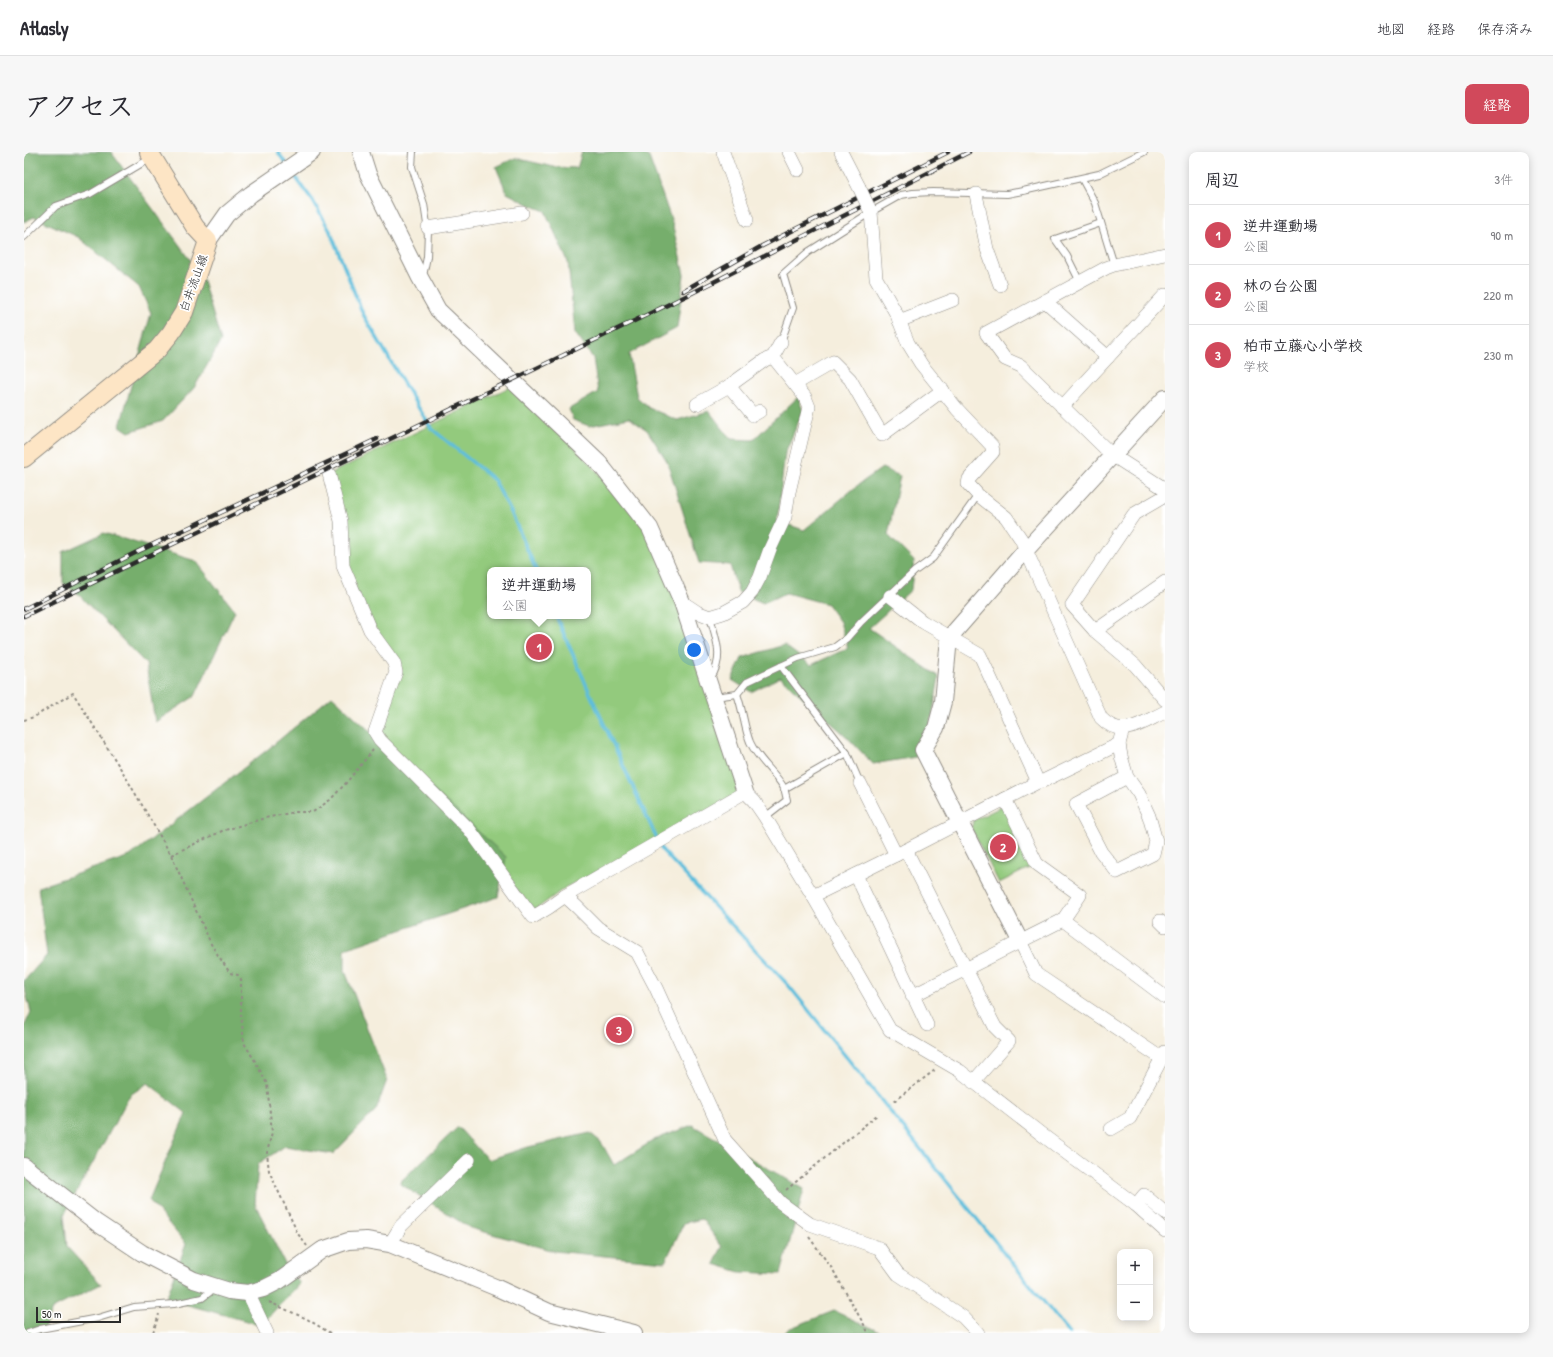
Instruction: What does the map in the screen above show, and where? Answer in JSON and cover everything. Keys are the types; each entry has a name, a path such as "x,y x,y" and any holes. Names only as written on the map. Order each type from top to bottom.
{"main road":[{"name":"白井流山線","path":"24,458 157,350 171,333 184,312 208,241 195,227 151,155"}],"street":[{"path":"208,241 227,214 280,172 312,152"},
{"path":"360,152 368,174 438,310 599,463 650,528 682,602 745,792 754,801 765,817 813,896 890,1030 960,1071 1136,1205 1165,1231"},
{"path":"723,152 747,220"},
{"path":"789,152 798,170"},
{"path":"841,152 870,209 876,278 899,321 908,343 921,364 957,409 992,446 993,452 969,479 968,484 978,495 1006,517 1020,539 1101,718 1107,724 1123,730 1129,729 1165,712"},
{"path":"976,194 987,250 1000,285"},
{"path":"428,228 522,213"},
{"path":"1165,254 1114,265 986,333 1005,359 1021,366 1112,455 1165,489"},
{"path":"1062,407 1165,295"},
{"path":"899,321 953,300"},
{"path":"1045,301 1108,357"},
{"path":"697,404 729,386 765,360 773,357 781,342"},
{"path":"682,602 697,612 710,617 723,613 743,602 752,592 760,577 770,549 785,517 789,492 809,407 805,397 773,357"},
{"path":"795,384 833,362 850,379 882,435 943,390"},
{"path":"729,386 753,416 760,411"},
{"path":"1111,1129 1130,1118 1163,1055 1036,974 923,750 936,728 943,702 949,638 1025,550 1165,398"},
{"path":"329,474 341,521 343,566 370,630 394,663 396,672 375,732 380,740 468,829 532,917 565,896 745,792"},
{"path":"1165,496 1134,514 1072,605 1095,631 1134,665 1165,700"},
{"path":"1095,631 1165,582"},
{"path":"890,596 923,622 980,655 1038,782"},
{"path":"1123,730 1119,744 1120,756 1127,777 1139,794 1149,816 1156,841 1153,854 1117,872 1101,852 1076,804 1127,777"},
{"path":"813,896 1038,782 1043,782 1119,744"},
{"path":"860,783 967,968 995,1027 1009,1041 973,1082"},
{"path":"912,996 1063,920 1080,895 1037,864 1005,799"},
{"path":"856,875 927,1025"},
{"path":"565,896 578,906 598,928 637,952 656,988 725,1140 781,1203 810,1224 879,1248 898,1274 963,1317 978,1333"},
{"path":"1063,920 1165,997"},
{"path":"390,1244 401,1226 469,1160"},
{"path":"24,1166 122,1241 188,1277 229,1291 248,1293 262,1289 279,1282 322,1250 348,1241 366,1240 390,1244 549,1312 609,1330 634,1333"},
{"path":"1136,1205 1144,1195 1165,1213"},
{"path":"248,1293 267,1333"}],"lane":[{"path":"413,152 412,167 424,204 428,228 427,257 422,281"},
{"path":"781,342 793,308 782,274 808,252 870,209 901,195 913,193 1007,194 1082,179 1099,174 1144,152"},
{"path":"24,237 56,206 90,194 151,155"},
{"path":"1082,179 1095,203 1114,265"},
{"path":"1080,282 1067,256 1055,239 1101,223"},
{"path":"714,697 737,694 747,682 798,658 835,647 847,638 861,622 916,571 933,558 978,495"},
{"path":"708,681 716,671 719,660 717,641 710,617"},
{"path":"781,666 847,753 860,783"},
{"path":"737,694 751,743 755,751 784,789 787,800 765,817"},
{"path":"784,789 847,753"},
{"path":"28,1333 40,1329 98,1318 134,1307 174,1304 202,1298 216,1287"},
{"path":"64,1333 66,1325"}],"path":[{"path":"24,720 34,717 73,693 124,774 171,855 212,946 230,972 238,975 241,979 241,1014 244,1043 267,1084 272,1132 267,1153 268,1171 298,1234 314,1255"},
{"path":"171,855 222,831 265,818 295,812 313,812 330,800 346,783 380,740"},
{"path":"894,1101 945,1062"},
{"path":"777,1197 878,1116"},
{"path":"810,1224 806,1234 833,1270 857,1311 867,1330 867,1333"},
{"path":"268,1301 307,1319 330,1333"},
{"path":"153,1333 161,1305"}],"green space":[{"path":"24,152 111,152 201,274 221,341 194,388 163,421 129,432 120,426 151,313 139,287 78,237 34,217 24,222"},
{"path":"582,152 640,152 649,157 672,222 684,275 677,328 629,354 637,397 649,408 677,420 709,411 731,439 753,440 798,397 803,411 785,453 777,521 804,530 858,485 882,468 900,476 888,535 914,561 911,590 869,628 939,677 931,724 916,757 873,764 847,737 780,677 751,692 732,680 742,658 784,645 811,665 848,648 840,622 827,604 786,593 763,603 738,592 730,565 699,563 667,461 647,430 629,418 589,426 573,420 569,409 598,392 593,358 575,333 568,262 545,211 507,193 496,167 515,158 554,167 577,168"},
{"path":"516,384 650,528 745,792 670,836 566,887 535,910 380,740 386,720 394,663 343,566 329,474"},
{"path":"104,533 196,561 235,611 195,696 155,722 146,664 79,595 63,583 63,552"},
{"path":"332,696 506,857 498,897 345,949 345,971 387,1080 376,1110 333,1154 285,1146 258,1164 255,1204 289,1272 300,1283 261,1325 166,1299 186,1244 149,1200 186,1113 148,1083 130,1095 64,1215 67,1247 101,1284 52,1309 42,1333 24,1333 24,1027 31,1012 24,981 47,955 38,887 130,856 267,750"},
{"path":"1003,806 1035,865 999,883 971,828 974,820"},
{"path":"692,1125 804,1189 781,1274 740,1272 714,1264 722,1247 702,1219 684,1223 665,1262 554,1251 470,1228 399,1183 458,1127 488,1160 528,1147 590,1133 601,1142 614,1165 654,1140"},
{"path":"834,1311 882,1333 785,1333 788,1329"}],"waterway":[{"path":"278,152 286,164"},
{"path":"291,171 313,201 330,231 363,314 431,428 494,480 511,512 535,567"},
{"path":"557,619 657,839"},
{"path":"660,845 662,850 789,986 1069,1333"}],"railway":[{"path":"683,291 762,246 948,152"},
{"path":"24,616 692,293 969,152"},
{"path":"24,609 139,551 377,439"}],"place":[{"name":"逆井運動場","path":"539,647"},
{"name":"林の台公園","path":"1003,847"},
{"name":"柏市立藤心小学校","path":"619,1030"}]}
